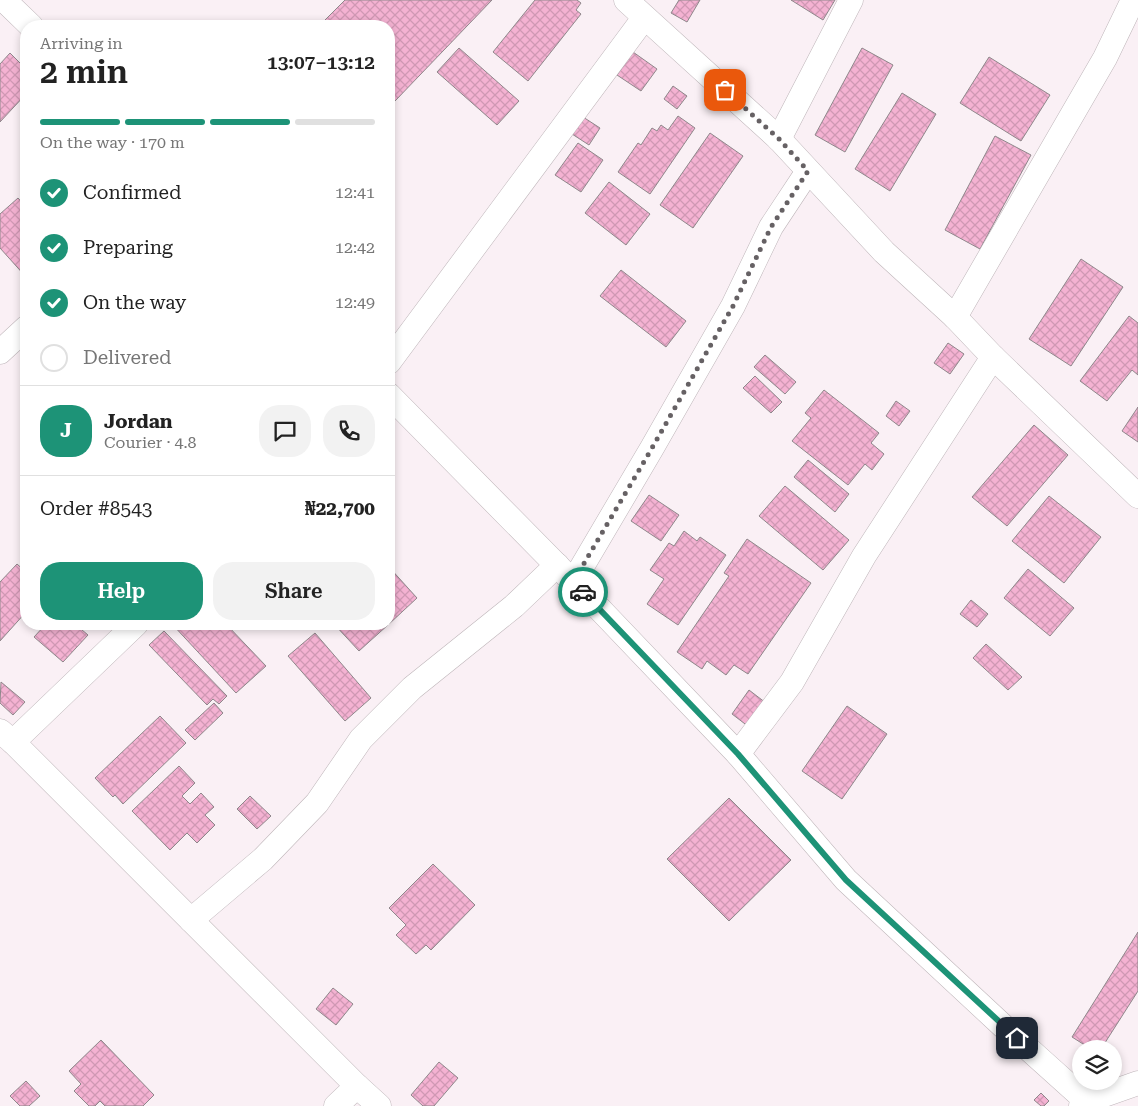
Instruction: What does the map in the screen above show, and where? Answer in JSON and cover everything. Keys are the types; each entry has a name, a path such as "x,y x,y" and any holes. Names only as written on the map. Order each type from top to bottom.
{"street":[{"path":"4,0 25,20"},
{"path":"626,0 779,139 884,252 955,317 993,357 1138,496"},
{"path":"779,139 851,0"},
{"path":"955,317 1105,58 1133,0"},
{"path":"395,354 644,18"},
{"path":"191,920 263,859 317,803 361,739 412,688 514,606 565,573 652,448 733,306 771,227 808,171"},
{"path":"0,352 20,334"},
{"path":"738,754 792,682 864,556 993,357"},
{"path":"395,401 565,573 738,754 846,880 1087,1104 1138,1084"},
{"path":"129,630 6,737 379,1106"},
{"path":"336,1106 357,1086"}],"building":[{"path":"345,0 492,0 395,101 395,20 325,20"},
{"path":"535,0 577,0 581,3 576,10 581,14 528,81 493,52"},
{"path":"679,0 700,0 687,22 671,13"},
{"path":"791,0 835,0 823,20"},
{"path":"459,48 519,101 497,125 437,72"},
{"path":"862,48 893,65 845,152 815,135"},
{"path":"633,52 657,69 641,91 617,75"},
{"path":"10,53 20,63 20,100 0,122 0,64"},
{"path":"989,57 1050,95 1021,141 960,103"},
{"path":"673,86 687,96 677,109 664,99"},
{"path":"902,93 936,114 890,191 855,169"},
{"path":"678,116 695,128 650,194 618,172 638,143 641,145 652,128 657,131 661,125 668,130"},
{"path":"583,117 600,128 589,145 572,134"},
{"path":"710,133 743,156 693,228 660,205"},
{"path":"995,136 1031,155 980,249 945,230"},
{"path":"578,143 603,160 581,192 555,175"},
{"path":"609,182 650,214 626,245 585,213"},
{"path":"18,198 20,200 20,270 0,248 0,214"},
{"path":"1081,259 1123,287 1071,366 1029,339"},
{"path":"621,270 686,321 666,347 600,296"},
{"path":"1129,316 1138,323 1138,375 1132,370 1107,401 1080,381"},
{"path":"948,343 964,354 950,374 934,363"},
{"path":"765,355 796,382 785,394 754,367"},
{"path":"755,376 782,402 771,413 743,388"},
{"path":"824,390 879,433 871,443 884,454 872,470 865,464 848,485 792,441 811,418 805,413"},
{"path":"896,401 910,411 899,426 886,416"},
{"path":"1138,407 1138,442 1122,431"},
{"path":"1034,425 1068,455 1007,526 972,497"},
{"path":"808,460 849,494 835,512 794,477"},
{"path":"785,486 849,540 823,570 759,516"},
{"path":"649,495 679,515 661,541 631,521"},
{"path":"1049,496 1101,537 1064,583 1012,541"},
{"path":"684,531 697,541 700,537 726,555 678,625 647,604 664,579 650,570 669,543 674,546"},
{"path":"747,539 811,583 748,674 734,665 726,675 707,661 702,669 677,652 729,576 724,573"},
{"path":"17,564 20,567 20,619 0,641 0,582"},
{"path":"1028,569 1074,608 1050,636 1004,598"},
{"path":"395,574 417,598 395,618"},
{"path":"971,600 988,614 977,627 960,614"},
{"path":"40,630 82,630 88,635 63,662 34,637"},
{"path":"178,630 232,630 266,666 236,693"},
{"path":"340,630 382,630 359,651"},
{"path":"164,631 227,696 219,704 213,699 207,705 149,645"},
{"path":"315,633 371,698 345,721 288,656"},
{"path":"986,644 1022,677 1008,690 973,658"},
{"path":"1,682 25,702 13,715 0,703"},
{"path":"749,690 766,703 749,727 732,714"},
{"path":"214,703 223,713 195,740 185,730"},
{"path":"847,706 887,734 842,799 802,771"},
{"path":"160,716 186,743 123,804 115,795 113,797 95,778"},
{"path":"179,766 195,783 182,796 190,804 201,793 214,807 205,815 215,825 197,843 187,833 170,850 132,811"},
{"path":"250,796 271,816 257,829 237,809"},
{"path":"729,798 791,860 729,921 667,859"},
{"path":"433,864 475,905 431,950 426,945 416,954 396,935 406,925 389,908"},
{"path":"1138,932 1138,991 1107,1040 1077,1040 1072,1037"},
{"path":"333,988 353,1004 336,1025 316,1009"},
{"path":"101,1040 154,1095 143,1106 105,1106 100,1101 95,1106 89,1106 74,1091 81,1084 69,1071"},
{"path":"439,1062 458,1078 434,1106 423,1106 411,1095"},
{"path":"26,1081 40,1096 29,1106 20,1106 10,1096"},
{"path":"1041,1093 1049,1101 1044,1106 1041,1106 1034,1100"}],"way so far":[{"path":"583,592 573,582 733,306 771,227 808,171 779,139 725,90"}],"route":[{"path":"583,592 738,754 846,880 1017,1038"}]}
